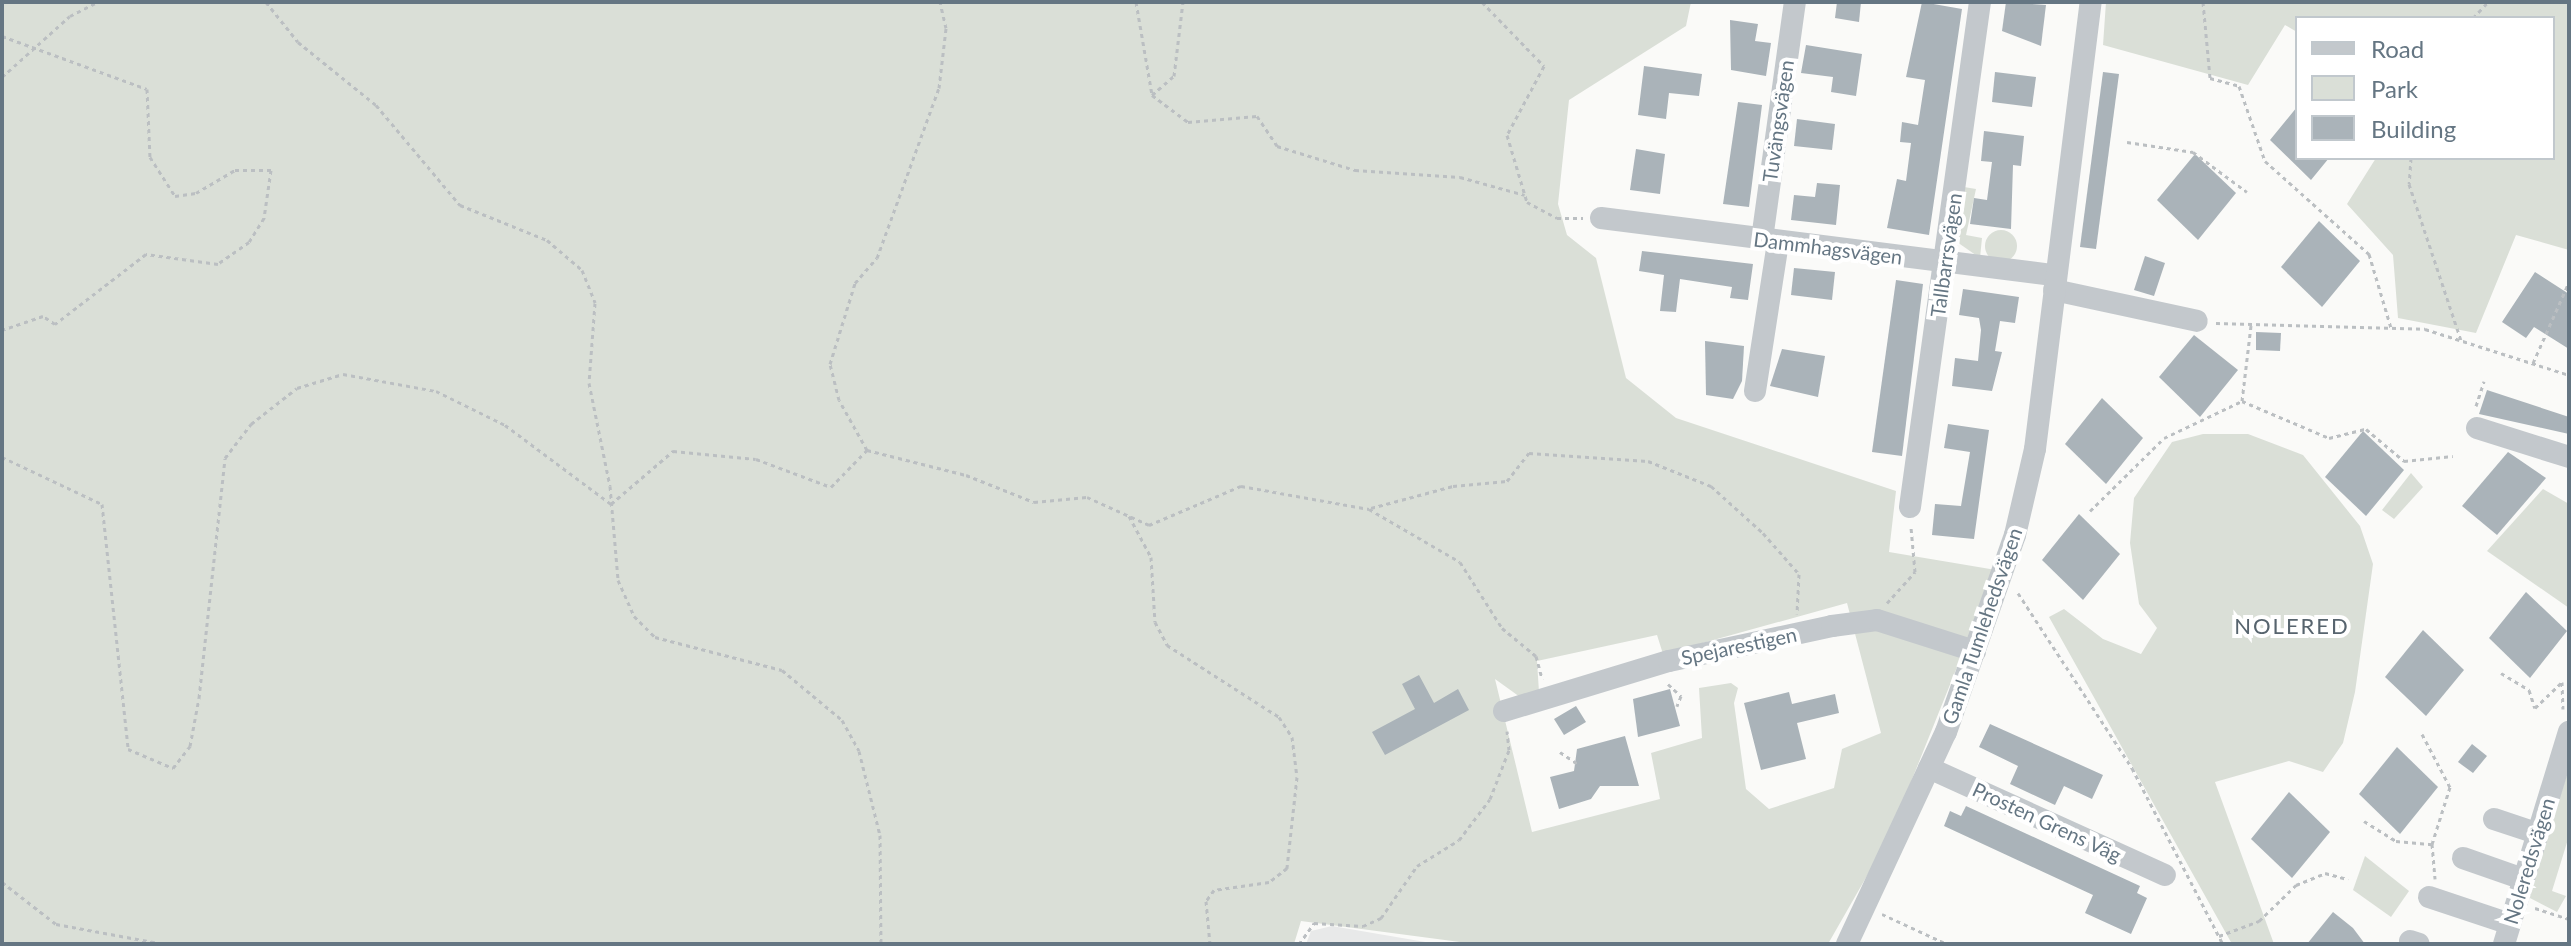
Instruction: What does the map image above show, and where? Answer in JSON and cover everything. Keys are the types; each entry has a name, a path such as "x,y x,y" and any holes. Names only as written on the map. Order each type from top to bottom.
{"street":[{"name":"Tuvängsvägen","path":"1755,391 1795,2"},
{"name":"Tallbarrsvägen","path":"1910,507 1980,2"},
{"name":"Gamla Tumlehedsvägen","path":"1847,944 1929,768 1975,651 2000,584 2035,449 2091,2"},
{"name":"Dammhagsvägen","path":"1601,218 1946,262 2055,283"},
{"path":"2055,283 2197,321"},
{"path":"2477,428 2569,457"},
{"name":"Spejarestigen","path":"1504,711 1796,634 1877,620 1975,651"},
{"name":"Noleredsvägen","path":"2507,934 2569,732"},
{"name":"Prosten Grens Väg","path":"1929,768 2165,875"},
{"path":"2494,819 2536,833"},
{"path":"2463,858 2523,879"},
{"path":"2429,897 2507,934"}],"path":[{"path":"2,77 70,16 98,2"},
{"path":"266,2 298,42 376,105 460,205 547,240 582,270 595,303 589,383 611,504 618,580 634,616 655,637 782,670 842,720 859,751 880,835 881,944"},
{"path":"940,2 946,28 939,88 877,258 855,283 830,364 839,400 867,450 966,475 1034,502 1087,497 1149,525 1241,486 1369,509 1460,562 1502,628 1536,656 1547,698"},
{"path":"1136,2 1152,95 1188,122 1257,116 1277,146 1355,170 1460,177 1525,195"},
{"path":"1152,95 1174,76 1183,2"},
{"path":"1482,2 1544,66 1507,135 1525,195 1534,209 1557,218 1601,218"},
{"path":"2203,2 2210,78 2239,86 2265,161 2369,254 2391,328"},
{"path":"2,36 40,45 147,89 150,157 175,196 196,193 235,170 271,170 264,218 249,242 218,264 146,254 55,324 43,316 2,330"},
{"path":"2127,142 2196,153 2247,192"},
{"path":"2411,160 2409,184 2461,340"},
{"path":"2533,364 2569,282"},
{"path":"2197,321 2251,326 2391,328 2461,340 2569,375"},
{"path":"2242,401 2251,326"},
{"path":"2,457 102,504 128,749 173,768 190,746 199,698 225,458 251,424 297,388 343,374 436,391 505,425 611,504"},
{"path":"2477,428 2472,418 2484,381"},
{"path":"2090,511 2164,438 2242,401 2329,438 2366,429 2404,461 2453,456"},
{"path":"611,504 673,451 756,459 831,487 867,450"},
{"path":"1369,509 1453,486 1507,481 1529,453 1648,461 1711,486 1799,574 1796,634"},
{"path":"1877,620 1915,572 1910,507"},
{"path":"1129,516 1151,557 1155,622 1167,645 1279,717 1292,737 1297,777 1287,868 1269,882 1214,890 1206,901 1210,944"},
{"path":"2000,584 2019,593 2132,768 2223,944"},
{"path":"2501,673 2529,690 2531,707 2562,682 2563,709"},
{"path":"1299,944 1314,923 1363,926 1381,918 1417,866 1459,840 1490,799 1509,750 1504,711"},
{"path":"2422,734 2450,787 2432,844 2429,897"},
{"path":"1560,752 1578,764"},
{"path":"2364,821 2396,841 2432,844"},
{"path":"2219,936 2259,921 2296,885 2325,873 2348,879"},
{"path":"2,882 56,924 164,944"},
{"path":"2516,902 2569,919"},
{"path":"1866,906 1947,944"}],"shaded area":[{"path":"1332,926 1437,944 1306,944 1311,931"}],"green space":[{"path":"2,2 1691,2 1686,26 1569,100 1558,204 1567,235 1596,258 1626,378 1676,418 1896,491 1889,552 1996,570 1888,839 1828,944 1475,944 1301,921 1294,944 2,944","holes":["1847,603 1881,733 1842,749 1834,788 1769,809 1746,789 1734,703 1738,688 1731,683 1699,688 1702,738 1651,753 1660,799 1532,832 1495,679 1520,697 1539,692 1537,661 1657,635 1663,654"]},
{"path":"2106,2 2569,2 2569,250 2516,235 2476,333 2398,318 2393,255 2347,204 2375,160 2555,160 2555,16 2295,16 2295,31 2285,25 2248,85 2103,45"},
{"path":"1964,187 1976,189 1966,235 1982,238 1980,258 1957,242"},
{"path":"2001,230 2013,234 2017,246 2013,258 2001,262 1989,258 1985,246 1989,234"},
{"path":"2203,434 2248,434 2303,455 2360,526 2373,564 2355,692 2343,743 2323,772 2289,761 2215,782 2274,944 2232,944 2049,617 2064,609 2103,639 2141,654 2157,628 2139,604 2130,543 2134,498 2172,442"},
{"path":"2411,473 2423,487 2394,519 2382,510"},
{"path":"2543,489 2569,504 2569,608 2487,551"},
{"path":"2569,768 2569,836 2552,891 2566,896 2557,912 2528,897"},
{"path":"2365,856 2409,891 2391,917 2353,890"}],"building":[{"path":"1837,2 1861,2 1859,22 1835,18"},
{"path":"1922,2 1962,9 1929,235 1887,228 1897,179 1906,181 1911,143 1900,142 1902,122 1918,125 1925,80 1906,77"},
{"path":"2006,2 2046,5 2041,46 2002,31"},
{"path":"1730,20 1758,24 1755,41 1771,43 1766,76 1731,70"},
{"path":"1806,45 1862,54 1856,96 1831,92 1833,77 1801,73"},
{"path":"1644,66 1702,74 1699,96 1669,93 1666,119 1638,115"},
{"path":"1995,72 2036,77 2032,107 1992,102"},
{"path":"2103,72 2119,74 2096,249 2080,247"},
{"path":"1738,102 1762,105 1749,207 1723,204"},
{"path":"2295,109 2295,160 2327,160 2311,180 2270,140"},
{"path":"1797,119 1835,124 1832,150 1794,146"},
{"path":"1984,131 2024,136 2021,166 2013,165 2011,229 1970,224 1974,198 1987,200 1992,162 1981,161"},
{"path":"1636,149 1665,154 1660,194 1630,190"},
{"path":"2195,154 2236,193 2198,240 2157,200"},
{"path":"1817,183 1840,185 1836,225 1791,220 1794,195 1815,197"},
{"path":"2319,221 2360,261 2322,307 2281,267"},
{"path":"1642,251 1753,264 1748,300 1730,298 1732,287 1680,279 1676,312 1660,311 1664,275 1639,271"},
{"path":"2145,256 2165,263 2154,296 2134,290"},
{"path":"1794,268 1835,272 1832,300 1791,295"},
{"path":"2535,272 2569,294 2569,349 2534,327 2526,338 2502,322"},
{"path":"1896,280 1923,284 1902,456 1872,452"},
{"path":"1963,289 2019,297 2015,323 2000,321 1995,351 2002,352 1992,391 1952,386 1955,358 1978,361 1979,318 1959,315"},
{"path":"2256,332 2281,333 2280,351 2256,350"},
{"path":"2194,335 2238,370 2200,417 2159,377"},
{"path":"1705,341 1744,346 1742,381 1733,399 1706,395"},
{"path":"1782,349 1825,356 1818,397 1770,386"},
{"path":"2487,390 2569,417 2569,434 2479,414"},
{"path":"2102,398 2143,438 2106,484 2065,444"},
{"path":"1948,424 1989,430 1974,539 1932,535 1935,504 1961,506 1970,452 1944,448"},
{"path":"2363,431 2404,470 2366,516 2325,477"},
{"path":"2508,452 2546,478 2497,535 2462,506"},
{"path":"2079,514 2120,554 2083,600 2042,560"},
{"path":"2526,592 2567,631 2530,678 2489,638"},
{"path":"2423,630 2464,670 2426,716 2385,677"},
{"path":"1419,675 1434,703 1458,689 1469,710 1385,755 1372,732 1415,709 1402,684"},
{"path":"1670,689 1680,726 1638,737 1633,699"},
{"path":"1789,692 1792,704 1835,694 1839,713 1797,723 1806,759 1761,770 1744,703"},
{"path":"1576,706 1586,722 1564,735 1554,719"},
{"path":"1990,724 2103,775 2092,799 2064,786 2055,805 2010,784 2018,766 1979,747"},
{"path":"1625,736 1639,786 1600,786 1591,799 1559,809 1550,777 1574,771 1577,749"},
{"path":"2472,744 2487,756 2473,773 2458,762"},
{"path":"2397,747 2438,787 2400,834 2359,794"},
{"path":"2289,792 2330,832 2292,878 2251,839"},
{"path":"1966,806 2140,886 2137,893 2147,898 2131,934 2085,913 2093,895 1944,826 1950,811 1961,816"},
{"path":"2333,912 2353,928 2365,944 2307,944"}],"district":[{"name":"NOLERED","path":"2292,626"}]}
